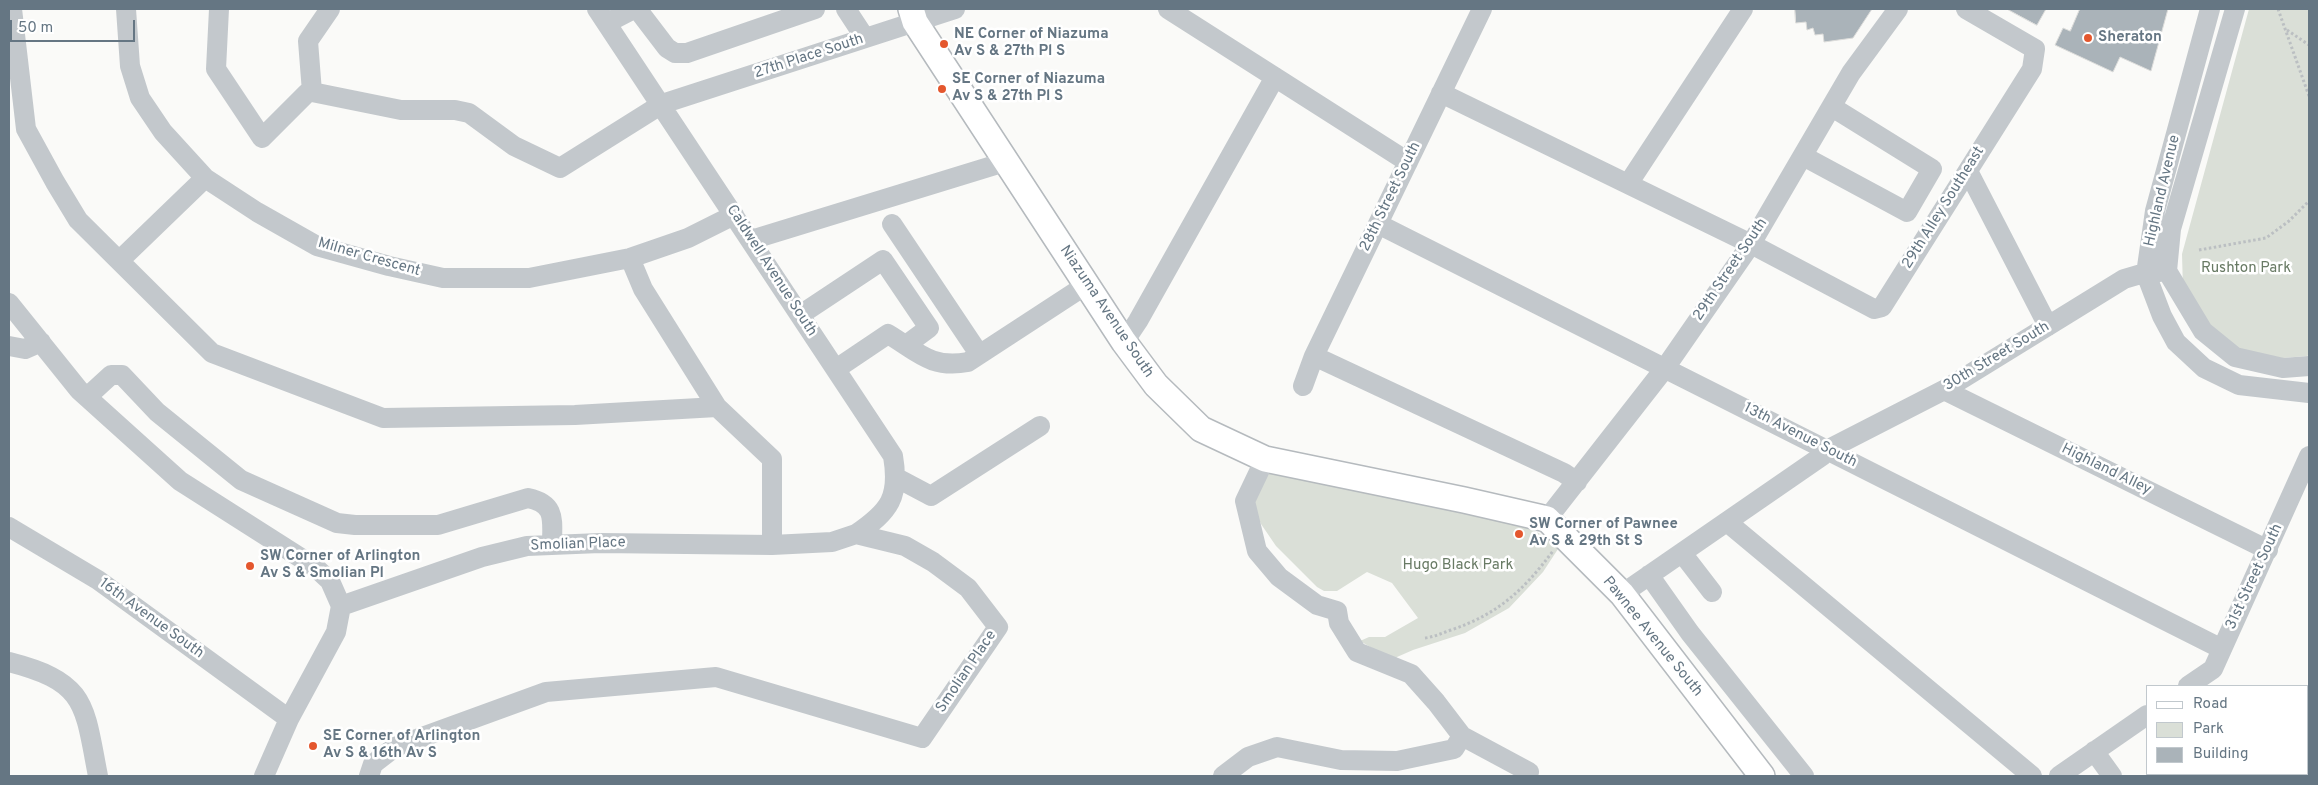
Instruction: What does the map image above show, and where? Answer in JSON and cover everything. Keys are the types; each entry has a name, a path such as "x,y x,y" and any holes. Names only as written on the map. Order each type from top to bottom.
{"main road":[{"name":"Niazuma Avenue South","path":"914,15 1005,162 1124,342 1156,386 1201,429 1264,459"},
{"path":"1264,459 1547,519"},
{"name":"Pawnee Avenue South","path":"1547,519 1622,594 1762,776"}],"street":[{"path":"12,9 26,129 78,220 212,353 383,418 575,415 717,406"},
{"name":"Milner Crescent","path":"126,9 130,66 140,98 163,132 205,178 257,212 317,246 389,266 443,278 529,278 630,258 688,238 734,215"},
{"path":"219,9 216,69 262,138 307,93 312,92 308,41 330,9"},
{"path":"602,16 638,10 667,48 675,54 687,53 815,9"},
{"path":"846,9 865,38"},
{"name":"27th Place South","path":"312,92 401,110 455,110 469,113 514,146 560,168 662,104 865,38 914,15 955,9"},
{"name":"28th Street South","path":"1303,386 1314,356 1482,9"},
{"path":"1628,184 1743,9"},
{"name":"29th Street South","path":"1547,519 1665,368 1751,244 1851,73 1898,9"},
{"name":"29th Alley Southeast","path":"1441,93 1751,244 1874,309 1882,307 2032,69 2034,48 1966,9"},
{"name":"Highland Avenue","path":"2210,9 2155,211 2146,274 2162,316 2176,342 2204,368 2239,385 2309,393"},
{"name":"Highland Avenue","path":"2167,271 2171,228 2235,9"},
{"path":"1172,10 1408,162"},
{"name":"Caldwell Avenue South","path":"602,16 662,104 893,456 897,478 892,500 877,520 856,534"},
{"path":"1124,342 1138,321 1275,77"},
{"path":"1803,156 1907,212 1932,169 1832,107"},
{"path":"751,240 1005,162"},
{"path":"1968,171 2048,326"},
{"path":"120,260 205,178"},
{"path":"892,224 979,354"},
{"name":"13th Avenue South","path":"1378,224 2222,650"},
{"path":"630,258 643,289 717,406 772,459 772,544"},
{"path":"800,315 883,260 929,328 906,344"},
{"path":"2167,271 2203,331 2235,356 2283,368 2309,366"},
{"name":"30th Street South","path":"1622,594 1822,456 1827,450 1944,390 2124,279 2167,271"},
{"path":"836,369 888,334 932,361 950,365 968,362 1086,285"},
{"path":"9,303 79,390 180,481 315,567 330,581 341,606 336,632 289,719 264,776"},
{"path":"9,346 25,349 41,342"},
{"path":"1314,356 1564,473 1577,482"},
{"path":"88,398 111,375 122,375 157,412 241,480 337,522 355,525 438,525 528,498 538,500 547,506 550,512 552,545"},
{"name":"Highland Alley","path":"1944,390 2268,550"},
{"path":"897,478 932,496 1040,426"},
{"name":"31st Street South","path":"2189,685 2213,669 2309,456"},
{"path":"1264,459 1245,501 1257,551 1279,577 1317,605 1337,612 1340,623 1357,652 1410,674 1436,702 1458,743 1532,775"},
{"path":"1727,522 2032,776"},
{"name":"16th Avenue South","path":"9,528 98,580 289,719"},
{"name":"Smolian Place","path":"341,606 482,557 527,546 600,543 772,544 832,542 856,534 905,546 933,562 968,588 998,627 922,738 716,677 546,692 395,747 373,764 369,776"},
{"path":"1682,553 1712,592"},
{"path":"1649,575 1690,633 1804,776"},
{"path":"9,662 41,670 61,681 79,700 87,721 98,776"},
{"path":"2059,776 2146,716"},
{"path":"1223,776 1248,758 1277,747 1341,760 1397,761 1458,743"},
{"path":"2094,751 2112,776"}],"path":[{"path":"2278,9 2309,96"},
{"path":"2285,30 2309,45"},
{"path":"2199,250 2266,238 2289,221 2309,201"},
{"path":"1425,638 1470,624 1491,613 1509,600 1556,549"}],"green space":[{"name":"Rushton Park","path":"2249,9 2309,9 2309,355 2307,356 2271,359 2233,346 2207,325 2183,290 2182,254"},
{"name":"Hugo Black Park","path":"1270,465 1509,519 1550,540 1558,549 1543,572 1509,608 1465,633 1413,650 1397,657 1394,661 1360,641 1369,637 1385,637 1418,618 1392,583 1367,572 1337,591 1324,591 1317,587 1276,546 1261,524 1251,502"}],"building":[{"path":"1795,9 1872,9 1853,38 1824,42 1823,34 1815,35 1813,28 1807,30 1806,22 1796,23"},
{"path":"2007,9 2046,9 2037,25"},
{"path":"2080,9 2168,9 2151,71 2120,57 2113,72 2055,45 2063,28 2070,31"}],"place":[{"name":"Sheraton","path":"2088,38"},
{"name":"NE Corner of Niazuma Av S & 27th Pl S","path":"944,44"},
{"name":"SE Corner of Niazuma Av S & 27th Pl S","path":"942,89"},
{"name":"SW Corner of Pawnee Av S & 29th St S","path":"1519,534"},
{"name":"SW Corner of Arlington Av S & Smolian Pl","path":"250,566"},
{"name":"SE Corner of Arlington Av S & 16th Av S","path":"313,746"}]}
